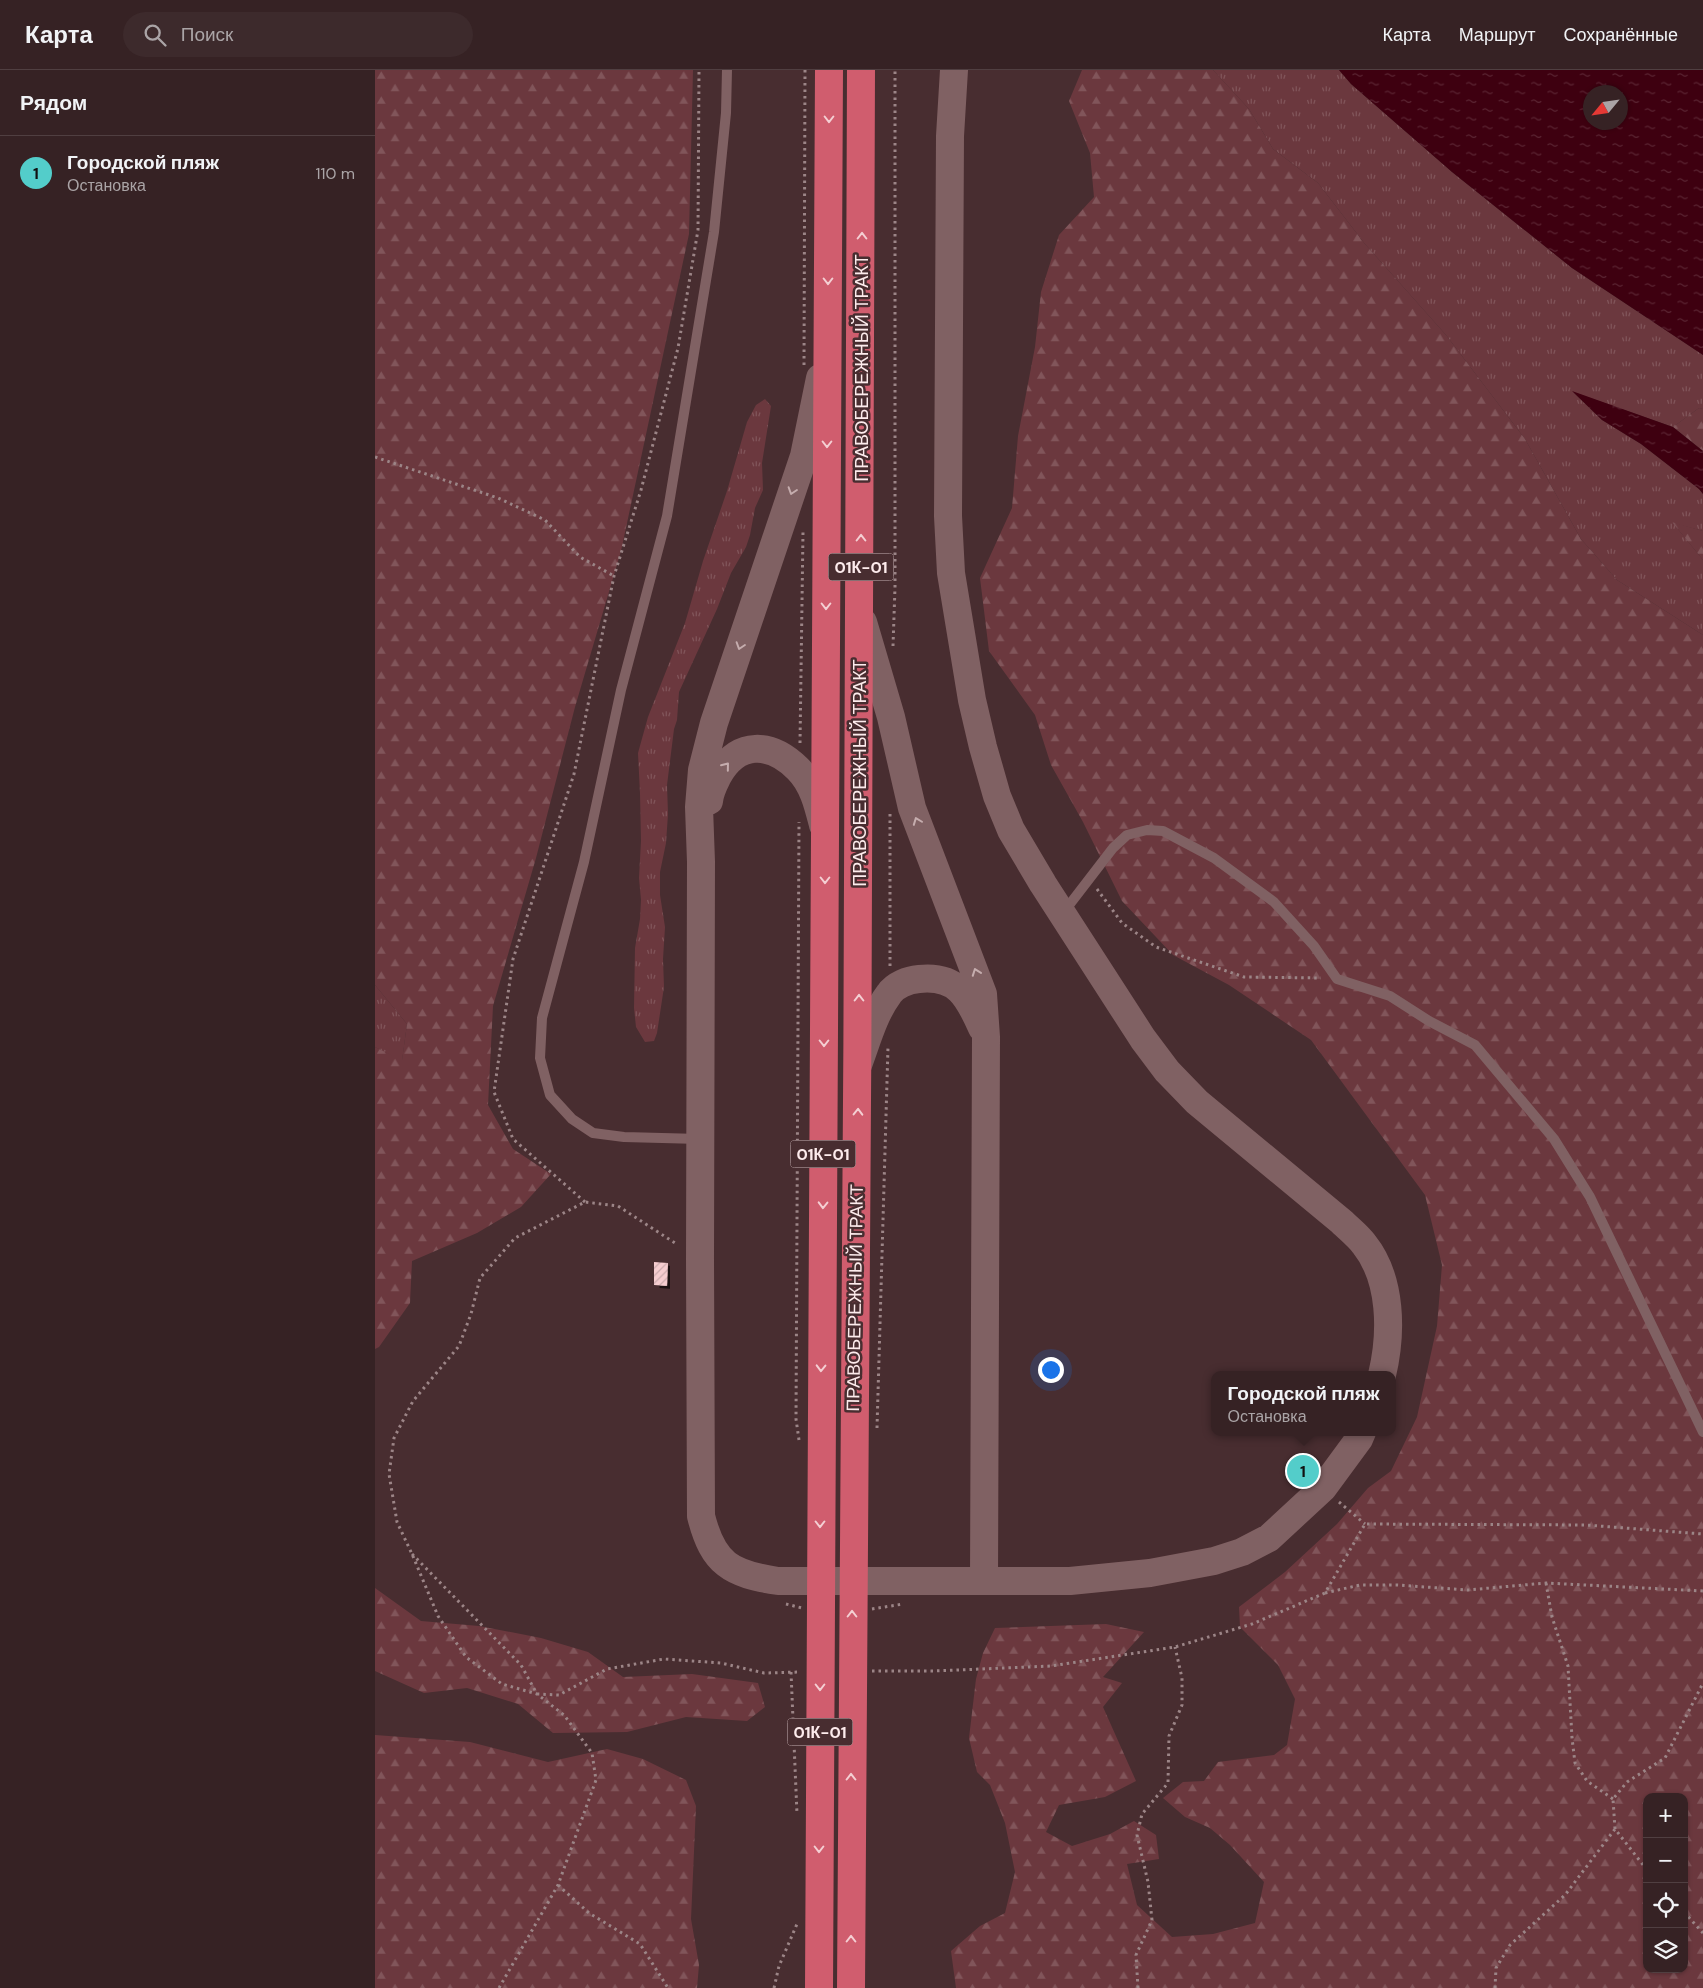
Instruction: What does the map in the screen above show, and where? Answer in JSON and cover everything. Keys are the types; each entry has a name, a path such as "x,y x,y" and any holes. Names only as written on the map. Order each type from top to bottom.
{"highway":[{"name":"ПРАВОБЕРЕЖНЫЙ ТРАКТ","path":"819,1988 820,1476 829,70"},
{"name":"ПРАВОБЕРЕЖНЫЙ ТРАКТ","path":"851,1988 852,1476 858,1065 861,614 861,70"}],"street":[{"path":"954,70 950,136 948,516 951,573 972,700 997,796 1011,830 1062,914 1143,1039 1167,1071 1197,1102 1342,1222 1364,1244 1377,1265 1385,1289 1388,1345 1383,1371"},
{"path":"828,324 815,409 804,456 714,724 702,770 699,807 701,862 701,1516 707,1538 718,1557 734,1570 756,1578 778,1581 1069,1581 1150,1573 1214,1561 1242,1552 1269,1538 1323,1488 1360,1436"},
{"path":"861,614 891,717 913,808 983,994 987,1037 984,1581"},
{"path":"701,862 710,790 725,764 740,752 760,748 766,749 779,753 799,770 815,795 825,832"},
{"path":"858,1065 877,1014 890,992 908,980 935,977 956,986 972,1006 987,1037"}],"lane":[{"path":"701,1139 624,1138 593,1133 572,1119 550,1095 540,1058 542,1018 584,862 621,690 667,516 714,232 726,112 727,70"},
{"path":"1062,914 1113,848 1127,835 1147,830 1163,831 1215,858 1274,902 1314,946 1337,979 1390,996 1429,1021 1475,1045 1554,1139 1590,1197 1703,1432"}],"path":[{"path":"585,1202 513,1139 494,1092 513,959 574,774 615,576 641,490 678,348 698,230 699,70"},
{"path":"375,457 498,498 545,520 580,557 615,576"},
{"path":"1089,879 1122,923 1156,946 1244,977 1337,979"},
{"path":"700,1259 618,1206 585,1202 515,1238 480,1278 471,1314 459,1346 413,1402 394,1438 389,1474 397,1522 413,1554 438,1616 465,1657 502,1684 537,1694 559,1695 607,1669 664,1659 721,1663 764,1673 810,1672"},
{"path":"1335,1499 1365,1524 1586,1525 1703,1534"},
{"path":"1325,1593 1365,1524"},
{"path":"413,1554 521,1665 537,1694 564,1714 592,1753 596,1780 558,1885 499,1988"},
{"path":"1546,1583 1552,1617 1568,1666 1575,1763 1587,1781 1613,1799"},
{"path":"866,1671 934,1671 1051,1666 1175,1647 1253,1624 1325,1593 1360,1585 1397,1585 1468,1590 1546,1583 1703,1591"},
{"path":"777,1602 806,1608"},
{"path":"867,1610 913,1602"},
{"path":"1137,1988 1136,1955 1152,1920 1148,1882 1137,1835 1141,1814 1168,1783 1169,1736 1182,1705 1181,1678 1175,1647"},
{"path":"791,1672 797,1819"},
{"path":"1643,1865 1615,1829 1613,1799 1627,1782 1665,1758 1703,1683"},
{"path":"1495,1988 1496,1968 1510,1946 1565,1895 1615,1829"},
{"path":"558,1885 589,1913 639,1944 668,1988"},
{"path":"1688,1916 1703,1933"},
{"path":"774,1988 779,1966 800,1917"}],"green space":[{"path":"375,70 693,70 689,234 621,551 575,707 536,858 493,1006 488,1105 513,1149 551,1174 521,1207 477,1233 412,1261 410,1303 379,1347 375,1349 375,1047 402,1060 407,1024 375,985"},
{"path":"1082,70 1213,70 1249,109 1273,149 1318,183 1365,244 1446,335 1525,439 1581,539 1617,580 1703,635 1703,1988 956,1988 951,1951 980,1926 1005,1913 1015,1872 1005,1823 990,1785 977,1772 969,1738 976,1679 983,1653 995,1628 1106,1624 1144,1632 1103,1677 1122,1683 1103,1707 1136,1781 1105,1797 1059,1805 1046,1832 1072,1846 1110,1834 1134,1821 1156,1835 1159,1859 1127,1864 1137,1905 1172,1937 1213,1934 1255,1923 1264,1882 1230,1845 1210,1828 1185,1817 1163,1798 1183,1782 1204,1781 1218,1762 1274,1755 1287,1745 1295,1699 1278,1665 1240,1627 1239,1607 1285,1572 1337,1524 1368,1488 1391,1471 1417,1417 1437,1326 1442,1265 1425,1195 1311,1040 1229,985 1173,955 1122,901 1083,822 1051,765 1035,715 989,651 980,578 1012,508 1018,436 1035,347 1041,292 1059,235 1094,197 1090,153 1069,101"},
{"path":"1213,70 1339,70 1351,84 1452,172 1572,268 1703,355 1703,409 1699,408 1673,427 1573,392 1602,420 1641,444 1703,494 1703,531 1673,523 1703,560 1703,635 1617,580 1581,539 1525,439 1446,335 1365,244 1318,183 1273,149 1249,109"},
{"path":"765,399 771,406 762,463 763,490 755,508 750,535 746,547 731,573 717,609 679,692 677,720 674,729 667,785 666,843 660,872 660,895 665,927 664,987 657,1033 654,1041 645,1042 636,1027 634,1008 635,948 641,900 639,878 641,841 638,753 648,717 685,623 747,422 756,405"},
{"path":"1699,408 1703,409 1703,451 1673,427"},
{"path":"1672,522 1703,531 1703,560"},
{"path":"375,985 407,1024 402,1061 375,1047"},
{"path":"375,1588 421,1621 479,1626 541,1638 588,1652 623,1677 692,1674 758,1683 765,1707 747,1721 686,1717 627,1732 553,1733 518,1704 467,1688 424,1693 375,1671"},
{"path":"375,1735 470,1742 548,1762 607,1749 643,1759 686,1780 696,1806 691,1919 699,1965 697,1988 375,1988"}],"water":[{"path":"1339,70 1703,70 1703,355 1572,268 1452,172 1351,84"},
{"path":"1572,391 1673,427 1703,451 1703,494 1641,444 1602,420"}],"building":[{"path":"654,1262 668,1263 667,1286 654,1285"}],"place":[{"name":"Городской пляж","path":"1303,1471"}]}
